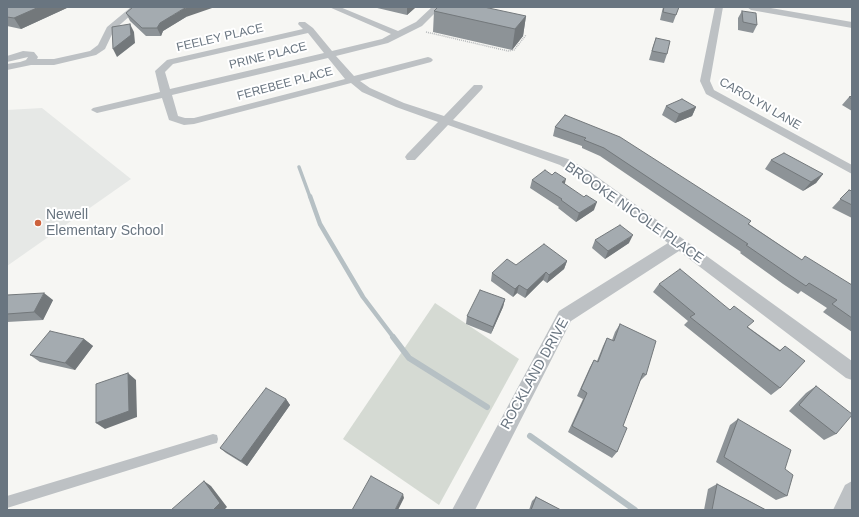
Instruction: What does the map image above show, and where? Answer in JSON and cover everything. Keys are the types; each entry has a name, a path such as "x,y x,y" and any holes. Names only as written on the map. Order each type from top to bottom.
{"street":[{"path":"7,66 17,66 30,62 54,62 93,53 102,47 110,29 136,7"},
{"path":"333,7 398,34"},
{"name":"PRINE PLACE","path":"97,110 386,41 419,24 437,7"},
{"name":"CAROLYN LANE","path":"719,7 704,81 710,92 852,170"},
{"path":"751,7 852,25"},
{"name":"BROOKE NICOLE PLACE","path":"306,27 352,80 366,90 400,105 564,162 584,174 852,372"},
{"name":"FEELEY PLACE","path":"166,94 160,71 170,62 306,27"},
{"path":"7,59 18,54 27,54 34,57 30,62"},
{"name":"FEREBEE PLACE","path":"166,94 173,118 184,122 194,121 428,60"},
{"path":"411,157 478,87"},
{"name":"ROCKLAND DRIVE","path":"463,510 565,316 679,243"},
{"path":"844,510 852,492"}],"lane":[{"path":"7,502 213,439"}],"path":[{"path":"425,32 508,51 514,50 526,34"}],"shaded area":[{"name":"Newell Elementary School","path":"42,108 131,179 7,266 7,110"},
{"path":"435,303 519,359 439,505 343,439"}],"building":[{"path":"7,7 39,7 14,18 7,17"},
{"path":"133,7 189,7 160,23 157,28 142,28 126,13"},
{"path":"438,7 484,7 526,16 515,29 434,11"},
{"path":"664,7 679,7 676,15 663,12"},
{"path":"742,11 756,13 757,25 743,22"},
{"path":"130,24 131,35 113,49 112,27"},
{"path":"656,38 670,41 667,54 652,51"},
{"path":"682,99 696,107 679,114 666,106"},
{"path":"565,115 620,137 751,221 748,224 802,260 805,256 852,285 852,318 832,304 837,300 809,283 806,286 746,245 748,244 604,148 584,140 586,138 555,127"},
{"path":"784,153 823,174 811,182 771,160"},
{"path":"545,170 552,175 555,172 566,179 562,182 584,197 586,195 597,202 579,213 561,200 562,199 532,180"},
{"path":"849,190 852,191 852,205 840,199"},
{"path":"620,225 633,235 608,251 595,240"},
{"path":"544,244 567,261 549,275 546,272 527,290 519,285 515,289 492,273 507,259 516,265"},
{"path":"680,269 730,310 734,306 754,321 747,327 780,351 785,346 805,361 780,388 690,317 695,314 659,284"},
{"path":"480,290 505,299 493,327 467,316"},
{"path":"44,293 34,312 7,314 7,295"},
{"path":"620,324 656,341 646,375 643,373 623,426 627,428 617,452 572,426 587,393 581,389 594,360 598,362 607,338 614,341"},
{"path":"50,331 84,339 65,363 30,355"},
{"path":"128,373 129,411 96,423 96,384"},
{"path":"816,386 852,414 836,434 799,405"},
{"path":"266,388 286,399 241,461 220,448"},
{"path":"738,419 791,450 785,469 793,475 787,496 724,457"},
{"path":"371,476 403,494 395,510 352,510"},
{"path":"204,481 220,503 213,510 171,510"},
{"path":"717,484 766,510 712,510"},
{"path":"536,497 561,510 531,510"}],"waterway":[{"path":"299,167 310,197"},
{"path":"310,196 320,224 363,297 394,338"},
{"path":"393,337 409,358 487,407"},
{"path":"530,436 635,510"}],"place":[{"name":"Newell Elementary School","path":"38,223"}]}
